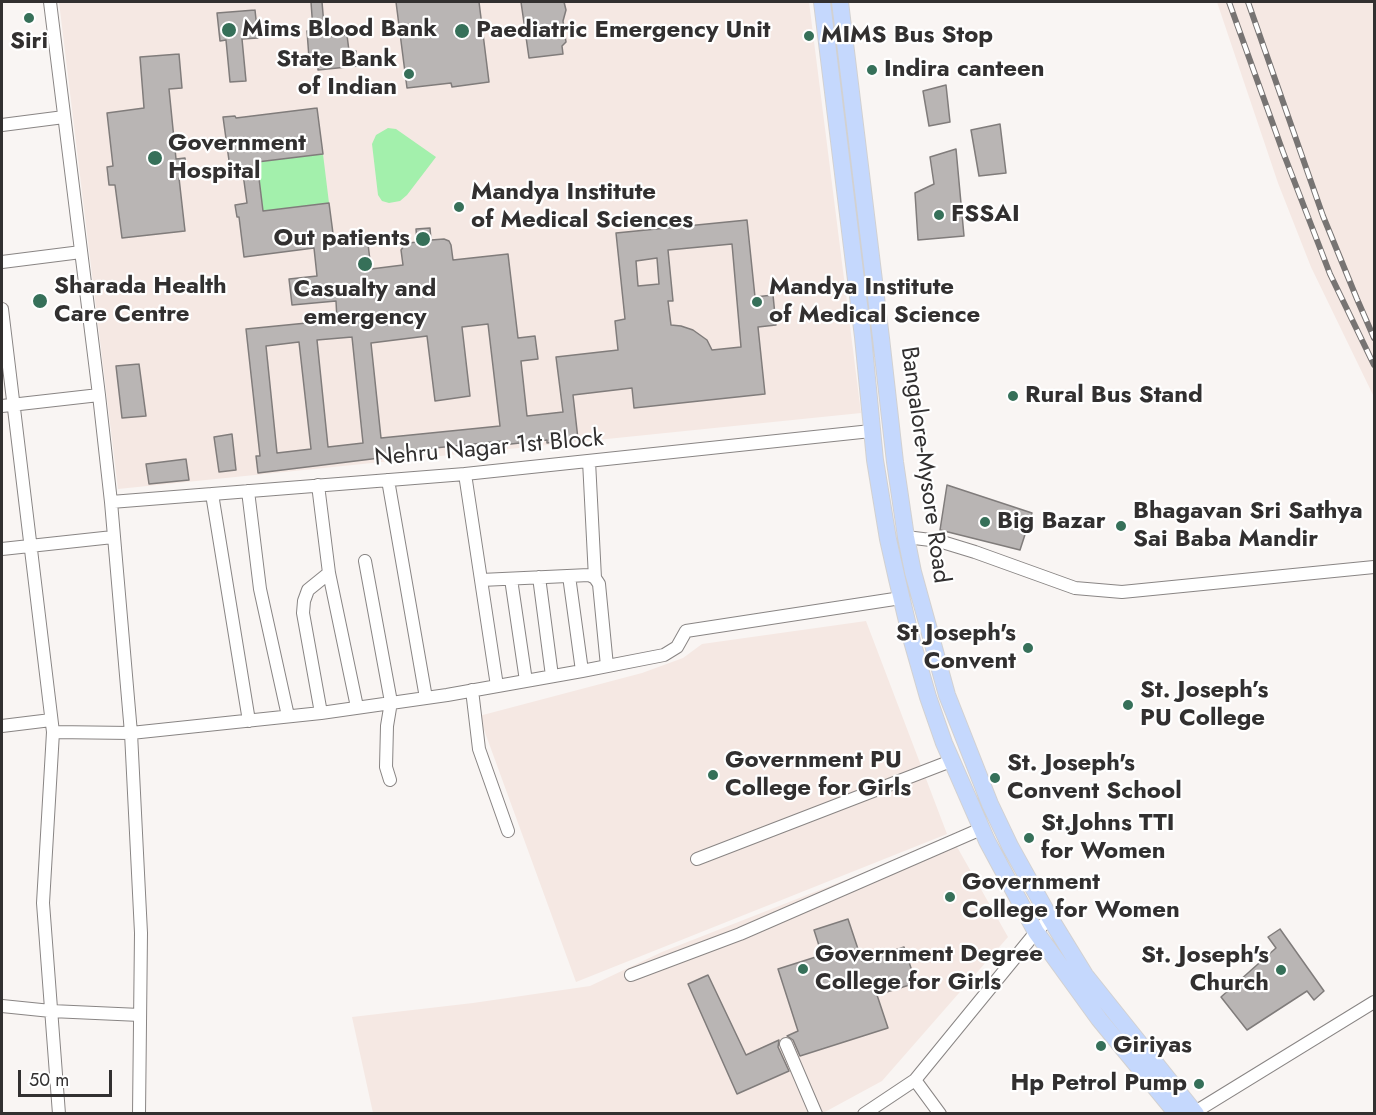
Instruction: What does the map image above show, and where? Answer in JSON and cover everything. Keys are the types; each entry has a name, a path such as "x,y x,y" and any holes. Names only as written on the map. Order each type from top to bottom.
{"main road":[{"name":"Bangalore-Mysore Road","path":"822,2 863,338 871,431 888,539 901,598 928,697 951,761 981,829 1036,932 1099,1019 1182,1108"},
{"name":"Bangalore-Mysore Road","path":"840,2 906,537 932,646 947,695 990,804 1010,846 1050,918 1085,975 1182,1108"}],"street":[{"path":"50,2 111,502 131,733 141,933 139,1113"},
{"path":"2,125 64,117"},
{"path":"2,262 81,252"},
{"path":"2,309 8,405 30,546 52,726 43,903 59,1113"},
{"path":"8,405 99,395"},
{"name":"Nehru Nagar 1st Block","path":"111,502 465,474 871,431"},
{"path":"589,461 595,578"},
{"path":"465,474 497,686"},
{"path":"388,480 426,698"},
{"path":"318,485 328,573 357,707"},
{"path":"248,491 260,589 288,716"},
{"path":"212,494 249,721"},
{"path":"2,549 113,537"},
{"path":"906,537 939,541 1075,588 1122,592 1374,567"},
{"path":"365,561 391,702 387,726 386,767 390,780"},
{"path":"321,712 303,613 308,590 328,573"},
{"path":"481,580 589,575 595,578 599,584 607,666"},
{"path":"569,576 582,671"},
{"path":"539,577 552,676"},
{"path":"511,579 526,681"},
{"path":"2,726 52,726 131,733 249,721 426,698 664,655 677,647 686,631 901,598"},
{"path":"472,690 478,750 508,831"},
{"path":"698,859 951,761"},
{"path":"631,975 740,934 981,829"},
{"path":"864,1113 915,1080 1050,918"},
{"path":"1182,1108 1374,1002"},
{"path":"2,1006 51,1011 140,1015"},
{"path":"786,1044 816,1113"},
{"path":"915,1080 940,1113"}],"shaded area":[{"name":"Mandya Institute of Medical Sciences","path":"59,2 809,2 861,413 118,489"},
{"path":"1217,2 1374,2 1374,397 1311,267 1278,183"},
{"name":"Government PU College for Girls","path":"866,621 947,834 576,982 479,716 642,673 683,658 702,644"},
{"name":"Government Degree College for Girls","path":"952,838 1008,937 882,1081 823,1113 373,1113 352,1017 590,986 662,952"}],"green space":[{"path":"388,128 396,129 436,157 407,195 400,201 389,203 382,201 378,195 372,144 376,135"},
{"path":"323,154 329,203 263,211 257,162"}],"building":[{"path":"311,2 322,2 325,37 347,35 349,51 356,51 357,66 318,70 317,57 309,58 307,31 313,30"},
{"path":"396,2 479,2 489,82 452,87 451,83 407,88"},
{"path":"521,2 564,2 566,10 563,21 566,42 562,46 563,54 529,58"},
{"path":"255,10 258,38 242,39 246,81 230,82 226,40 220,41 217,13"},
{"path":"179,54 182,88 169,89 176,159 185,158 187,177 179,178 185,231 122,238 115,185 109,185 107,167 113,166 107,113 144,108 140,57"},
{"path":"946,85 950,122 929,126 923,91"},
{"path":"317,108 323,154 257,162 263,211 329,203 334,241 361,237 365,239 368,244 371,269 403,265 401,250 409,243 417,242 416,229 430,228 431,240 449,241 453,260 508,254 518,338 535,336 538,359 521,361 527,416 563,412 556,357 618,350 615,321 625,319 616,233 747,220 755,297 773,295 776,325 758,327 765,394 634,408 632,388 573,395 578,439 502,445 502,441 387,453 388,457 258,473 256,456 260,456 246,329 337,320 336,301 292,305 289,279 317,276 314,248 244,257 239,217 237,217 235,205 247,203 243,174 231,175 223,117 235,116 236,118","holes":["732,244 741,347 712,350 707,340 693,330 671,325 668,301 673,301 668,250","657,258 659,284 638,286 636,261","488,324 500,426 381,438 371,343 427,336 435,401 470,396 462,327","352,337 363,443 328,447 317,340","299,342 311,449 277,453 266,346"]},
{"path":"1000,124 1006,173 979,176 971,130"},
{"name":"FSSAI","path":"956,149 964,236 918,240 915,193 934,184 930,157"},
{"path":"139,364 146,416 122,418 116,366"},
{"path":"232,434 236,470 219,472 214,437"},
{"path":"186,459 189,480 149,484 146,464"},
{"name":"Big Bazar","path":"947,485 1032,513 1020,550 940,530"},
{"path":"848,919 862,961 904,947 916,983 877,995 888,1028 800,1056 793,1040 787,1036 798,1031 778,969 822,955 814,930"},
{"name":"St. Joseph's Church","path":"1280,929 1324,991 1314,1000 1307,991 1247,1030 1221,997 1276,948 1268,937"},
{"path":"708,975 746,1055 779,1040 778,1047 789,1071 737,1094 688,984"}],"railway":[{"path":"1229,2 1330,274 1374,365"},
{"path":"1248,2 1323,216 1374,338"}],"place":[{"name":"Siri","path":"29,18"},
{"name":"Mims Blood Bank","path":"229,30"},
{"name":"Paediatric Emergency Unit","path":"462,31"},
{"name":"MIMS Bus Stop","path":"809,36"},
{"name":"Indira canteen","path":"872,70"},
{"name":"State Bank of Indian","path":"409,74"},
{"name":"Government Hospital","path":"155,158"},
{"name":"Mandya Institute of Medical Sciences","path":"459,207"},
{"name":"FSSAI","path":"939,215"},
{"name":"Out patients","path":"423,239"},
{"name":"Casualty and emergency","path":"365,264"},
{"name":"Sharada Health Care Centre","path":"40,301"},
{"name":"Mandya Institute of Medical Science","path":"757,302"},
{"name":"Rural Bus Stand","path":"1013,396"},
{"name":"Big Bazar","path":"985,522"},
{"name":"Bhagavan Sri Sathya Sai Baba Mandir","path":"1121,526"},
{"name":"St Joseph's Convent","path":"1028,648"},
{"name":"St. Joseph’s PU College","path":"1128,705"},
{"name":"Government PU College for Girls","path":"713,775"},
{"name":"St. Joseph's Convent School","path":"995,778"},
{"name":"St.Johns TTI for Women","path":"1029,838"},
{"name":"Government College for Women","path":"950,897"},
{"name":"Government Degree College for Girls","path":"803,969"},
{"name":"St. Joseph's Church","path":"1281,970"},
{"name":"Giriyas","path":"1101,1046"},
{"name":"Hp Petrol Pump","path":"1199,1084"}]}
